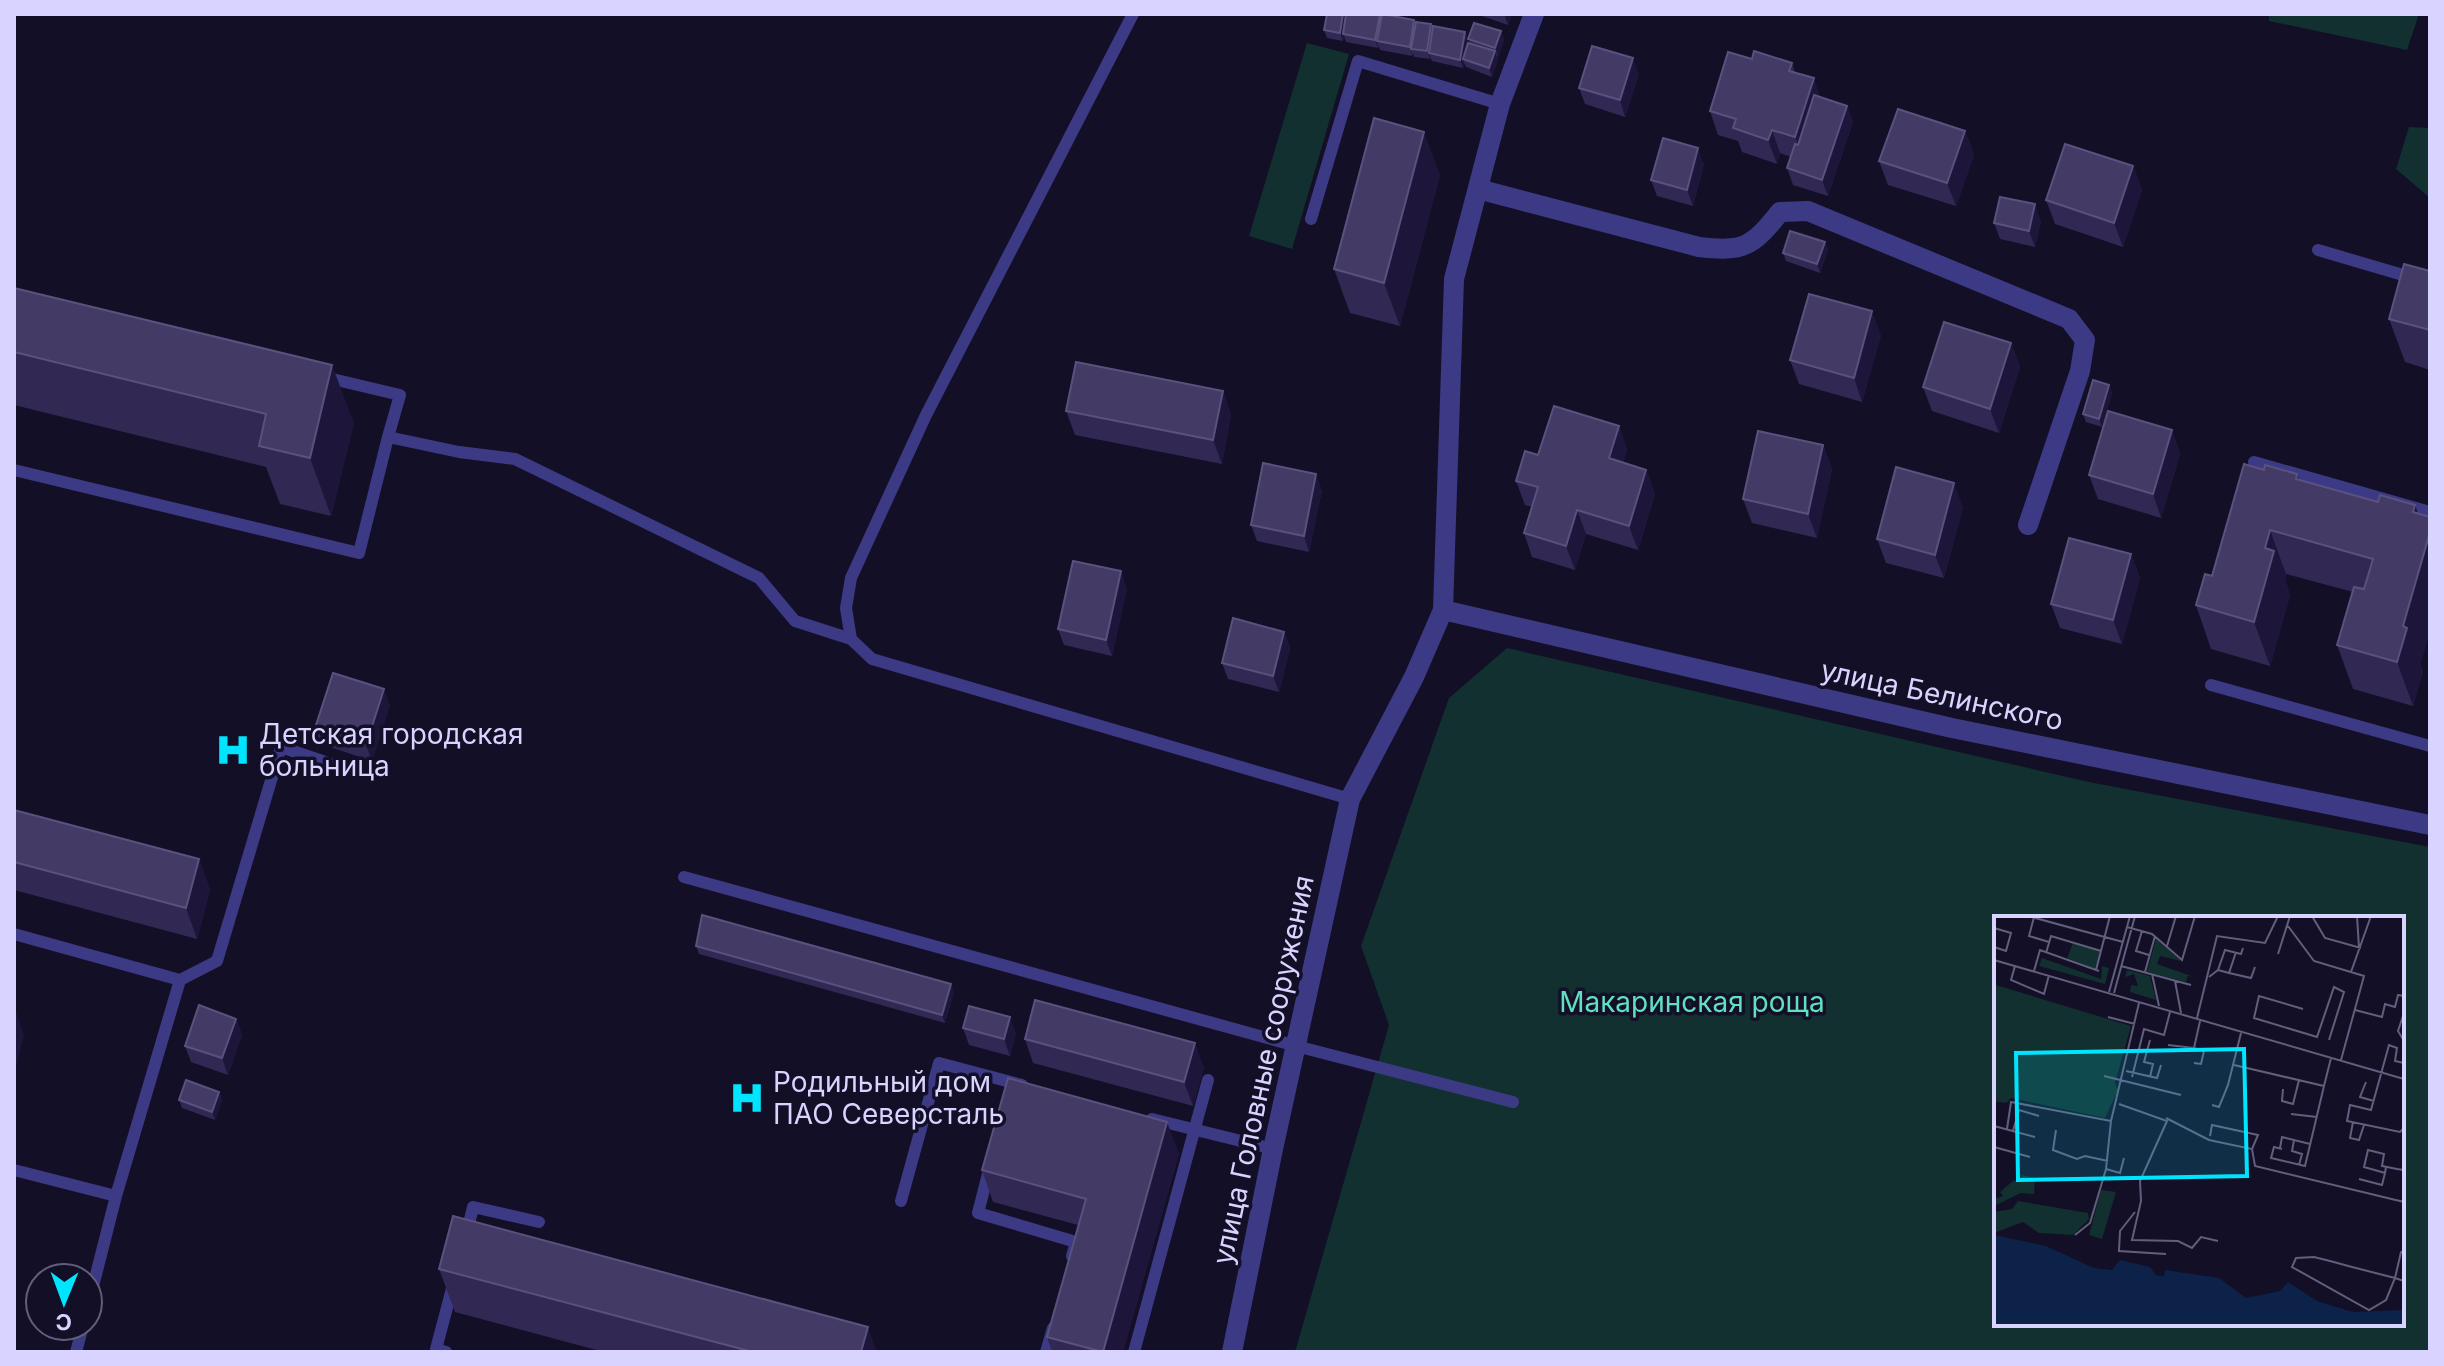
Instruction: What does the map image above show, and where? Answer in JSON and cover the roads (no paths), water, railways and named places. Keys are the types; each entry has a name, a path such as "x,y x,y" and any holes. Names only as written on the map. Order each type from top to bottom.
{"street":[{"path":"1350,799 1414,677 1443,610 1454,279 1500,104 1534,14"},
{"path":"1478,189 1699,247 1729,250 1759,238 1780,212 1808,211 2069,319 2085,340 2080,371 2028,525"},
{"name":"улица Белинского","path":"1443,610 1952,728 2430,825"},
{"name":"улица Головные сооружения","path":"1232,1352 1350,799"}],"lane":[{"path":"851,639 846,608 851,578 926,415 1133,14"},
{"path":"1311,219 1358,61 1500,104"},
{"path":"2318,250 2430,283"},
{"path":"14,470 359,553 400,395 308,373"},
{"path":"388,437 459,452 515,459 759,578 795,621 851,639 872,659 1350,799"},
{"path":"2254,462 2430,512"},
{"path":"2211,685 2430,746"},
{"path":"14,934 180,980 217,961 281,747 355,772"},
{"path":"684,877 1296,1046 1513,1102"},
{"path":"99,1262 180,980"},
{"path":"901,1201 939,1063 1028,1086"},
{"path":"1134,1352 1208,1080"},
{"path":"1009,1097 1013,1083"},
{"path":"1134,1114 1273,1149"},
{"path":"993,1155 978,1213 1076,1242 1068,1270"},
{"path":"14,1170 116,1196"},
{"path":"462,1249 473,1207 539,1222"},
{"path":"446,1352 436,1349 455,1278"},
{"path":"1046,1352 1057,1311"}],"place":[{"name":"Детская городская больница","path":"233,750"},
{"name":"Родильный дом ПАО Северсталь","path":"747,1098"}],"park label":[{"name":"Макаринская роща","path":"1692,1002"}]}
